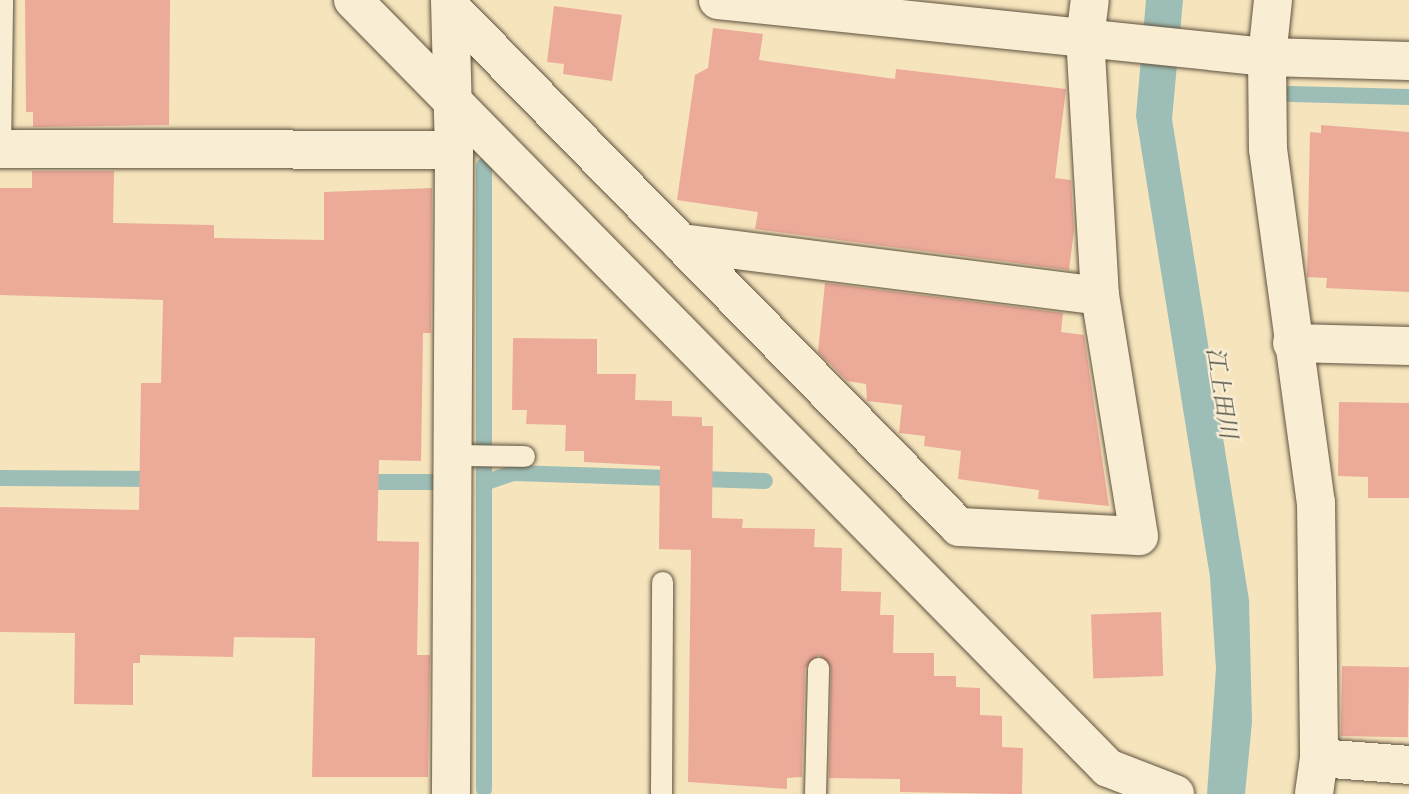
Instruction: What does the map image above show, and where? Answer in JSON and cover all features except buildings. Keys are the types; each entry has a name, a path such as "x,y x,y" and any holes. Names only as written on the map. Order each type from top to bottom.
{"street":[{"path":"353,0 454,97 1101,781 1175,794"},
{"path":"718,0 1266,57 1409,61"},
{"path":"451,5 960,527 1139,536 1100,296 1085,39 1090,0"},
{"path":"1273,0 1266,57 1268,149 1292,343 1317,502 1316,776 1409,765"},
{"path":"451,5 462,455 451,794"},
{"path":"0,149 454,149"},
{"path":"681,243 1100,296"},
{"path":"1292,343 1409,346"}],"lane":[{"path":"0,149 2,0"},
{"path":"462,455 524,456"},
{"path":"661,794 662,582"},
{"path":"815,794 818,668"}],"water":[{"path":"1146,0 1183,0 1172,119 1249,600 1252,722 1245,794 1207,794 1216,669 1210,577 1136,116"}],"waterway":[{"path":"1290,94 1409,97"},
{"path":"484,166 484,789"},
{"path":"484,483 513,473 765,481"},
{"path":"0,478 159,479"},
{"path":"359,482 442,482"}],"water label":[{"name":"江上田川","path":"1220,393"}]}
